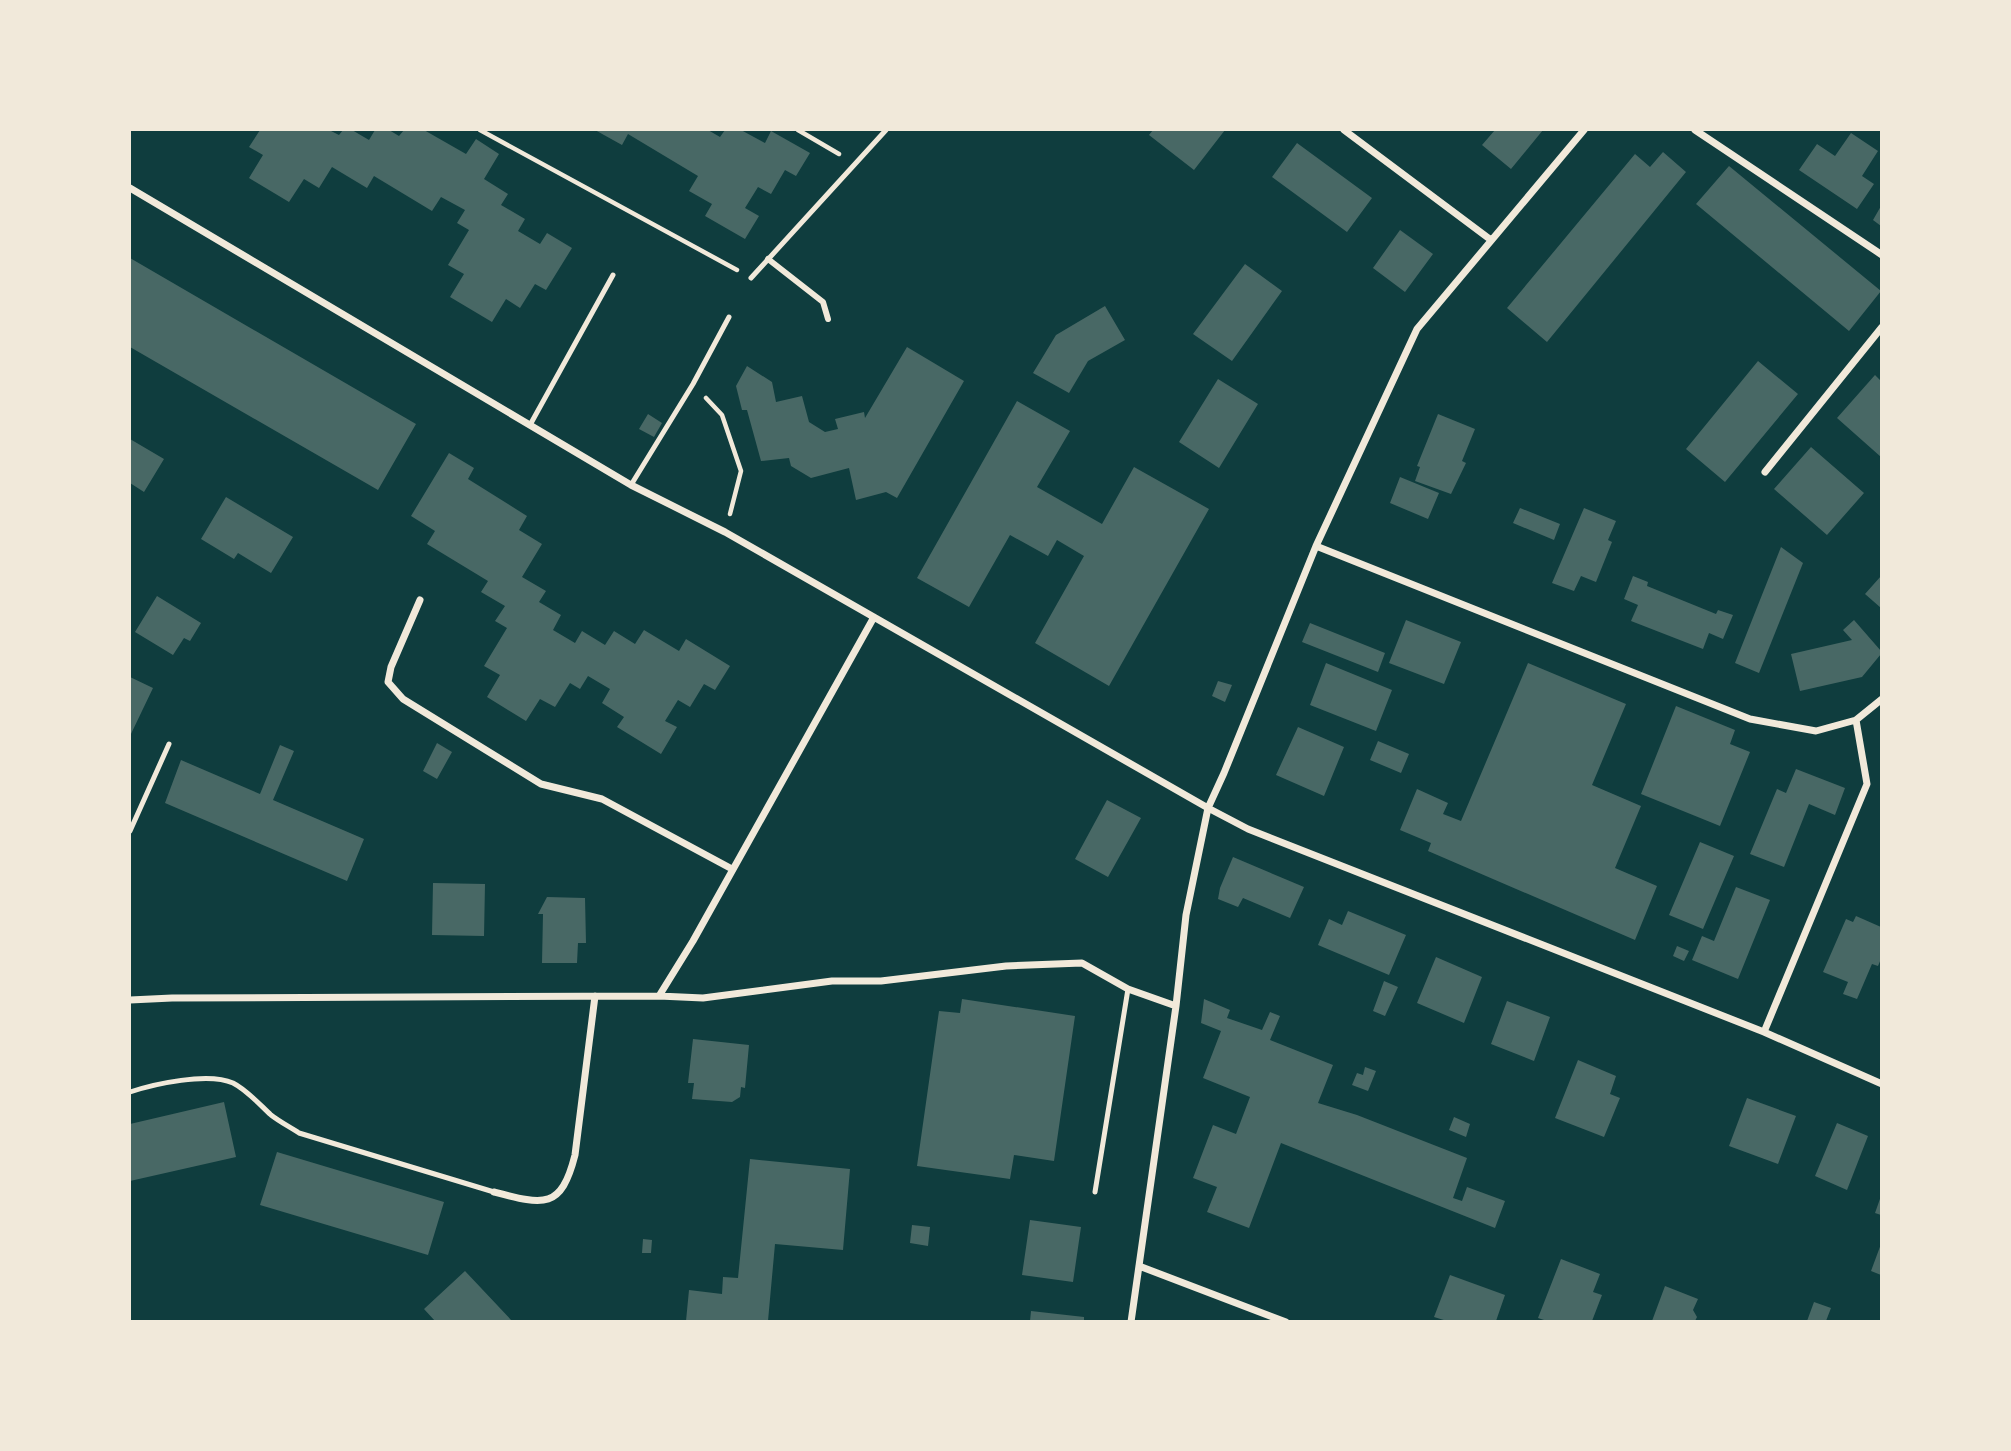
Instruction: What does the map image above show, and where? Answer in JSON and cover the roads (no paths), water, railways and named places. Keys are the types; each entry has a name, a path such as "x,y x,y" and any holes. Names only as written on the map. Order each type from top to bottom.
{"street":[{"path":"1344,130 1491,240"},
{"path":"1131,1321 1176,1006 1186,915 1208,808 1316,546 1417,329 1584,130"},
{"path":"1695,130 1881,255"},
{"path":"130,188 631,485 726,532 1248,829 1764,1032 1881,1084"},
{"path":"768,259 823,302 828,319"},
{"path":"1765,472 1881,327"},
{"path":"1316,546 1750,719 1816,731 1856,720 1881,699"},
{"path":"420,600 391,667 388,682 403,699 541,785 602,799 732,869"},
{"path":"659,996 693,941 874,617"},
{"path":"1764,1032 1867,784 1856,720"},
{"path":"130,1000 595,996 703,998 832,981 881,981 1006,966 1082,963 1128,989 1176,1006"},
{"path":"494,1192 526,1200 543,1200 559,1194 569,1178 575,1154 595,996"},
{"path":"1139,1266 1286,1321"}],"lane":[{"path":"751,278 886,130"},
{"path":"530,425 613,275"},
{"path":"631,485 693,384 729,317"},
{"path":"130,831 170,744"},
{"path":"1095,1192 1128,989"},
{"path":"130,1092 153,1084 222,1080 235,1084 275,1118 299,1133 494,1192"}]}
